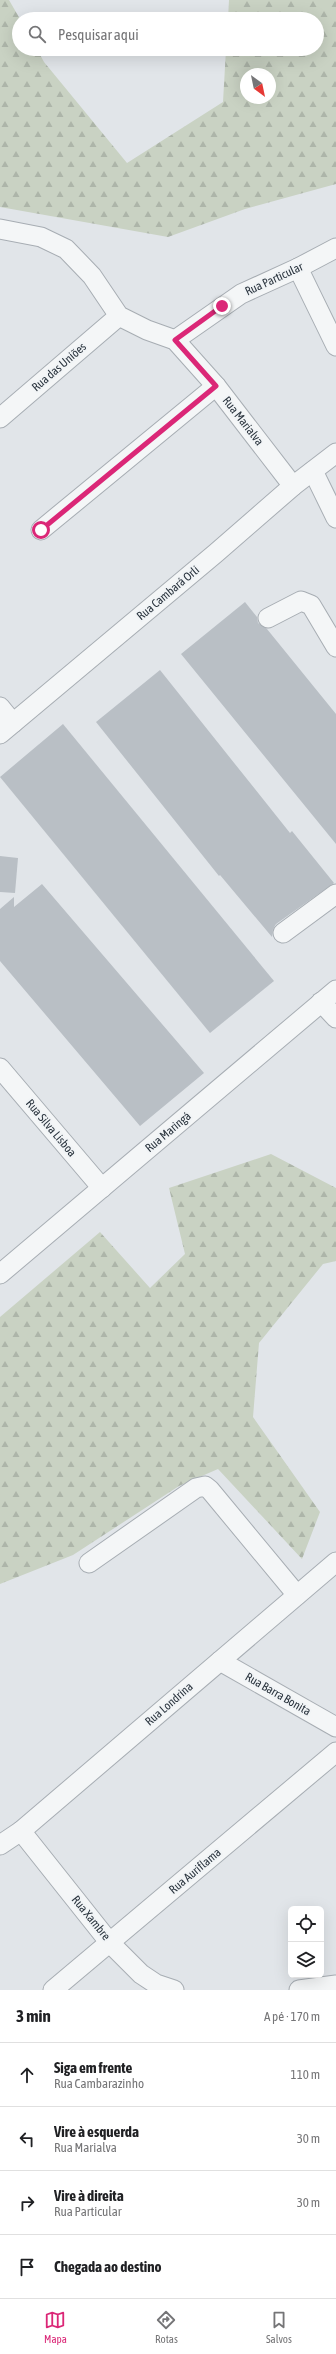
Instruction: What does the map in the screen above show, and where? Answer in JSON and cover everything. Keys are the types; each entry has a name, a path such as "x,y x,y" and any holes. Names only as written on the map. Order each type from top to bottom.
{"street":[{"name":"Rua Marialva","path":"0,229 41,238 66,250 92,276 119,316 147,330 175,340 216,386 292,486"},
{"name":"Rua Particular","path":"175,340 241,294 298,268 336,248"},
{"path":"298,268 336,346"},
{"name":"Rua das Uniões","path":"0,418 119,316"},
{"path":"41,530 216,386"},
{"name":"Rua Cambará Orli","path":"7,728 216,553 292,486 336,453"},
{"path":"313,471 336,518"},
{"path":"268,618 302,601 311,606 336,647"},
{"path":"0,707 7,728"},
{"path":"283,932 336,894"},
{"name":"Rua Maringá","path":"0,1274 336,990"},
{"path":"321,1002 336,1018"},
{"name":"Rua Silva Lisboa","path":"0,1068 102,1188"},
{"path":"89,1563 196,1488 205,1486 210,1490 297,1595"},
{"name":"Rua Londrina","path":"1,1842 20,1831 336,1562"},
{"name":"Rua Barra Bonita","path":"220,1661 336,1727"},
{"name":"Rua Auriflama","path":"53,1990 336,1752"},
{"name":"Rua Xambre","path":"20,1831 110,1943 141,1974 156,1984 174,1990"},
{"path":"299,1990 336,1985"}],"green space":[{"path":"0,0 9,0 16,12 12,12 12,56 41,56 44,62 127,163 223,102 226,56 324,56 324,12 228,12 229,0 336,0 336,184 245,209 168,237 0,207"},
{"path":"271,1154 336,1188 336,1261 323,1264 259,1343 253,1417 320,1512 302,1559 218,1469 179,1486 73,1555 0,1584 0,1317 100,1232 150,1288 185,1254 169,1188"}],"building":[{"path":"245,602 257,617 258,623 267,629 336,714 336,844 181,654"},
{"path":"160,670 290,833 292,831 334,883 276,924 273,929 272,937 220,875 219,876 96,722"},
{"path":"63,724 274,981 210,1033 0,777"},
{"path":"0,856 18,858 15,893 0,892"},
{"path":"42,884 204,1073 140,1126 0,961 0,909 14,897 14,907"}],"route":[{"path":"41,530 216,386 175,340 222,306"}]}
